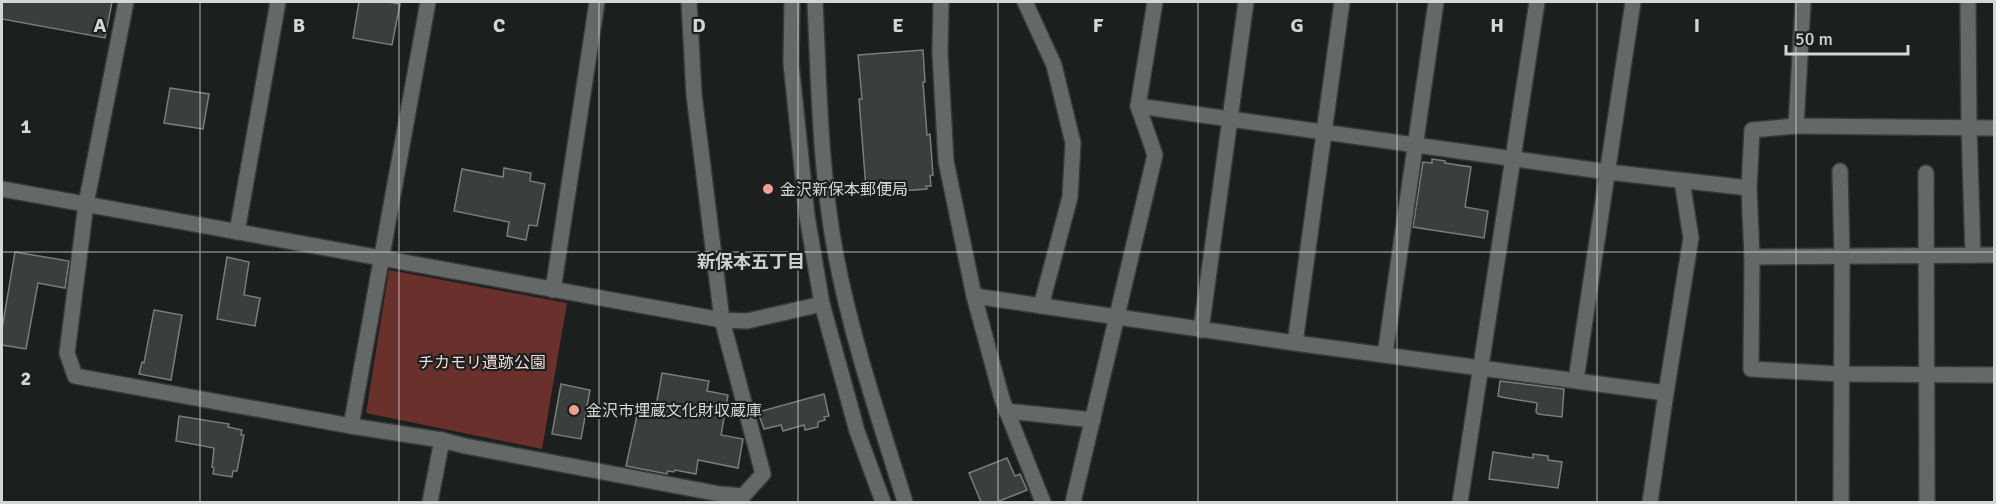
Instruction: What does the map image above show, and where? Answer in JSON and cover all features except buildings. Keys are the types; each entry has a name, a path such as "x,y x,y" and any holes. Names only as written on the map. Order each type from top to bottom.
{"street":[{"path":"126,2 86,204 67,353 75,376 441,440 708,492 743,496 763,474 722,320 694,95 689,2"},
{"path":"237,232 278,2"},
{"path":"351,426 428,2"},
{"path":"553,290 597,2"},
{"path":"792,2 791,63 807,216 822,304 857,431 883,502"},
{"path":"815,2 821,144 836,255 855,338 905,502"},
{"path":"941,2 940,53 946,161 974,297 1006,411 1043,502"},
{"path":"1025,2 1054,65 1073,143 1070,197 1041,306"},
{"path":"1073,502 1155,155 1138,106 1155,2"},
{"path":"1201,330 1246,2"},
{"path":"1295,344 1342,2"},
{"path":"1385,355 1436,2"},
{"path":"1460,502 1537,2"},
{"path":"1576,380 1633,2"},
{"path":"1796,126 1803,2 1815,2"},
{"path":"1968,2 1973,255"},
{"path":"1138,106 1608,172 1749,188"},
{"path":"1995,128 1796,126 1752,130 1749,188 1752,257 1751,369 1840,374 1995,375"},
{"path":"1840,171 1841,502"},
{"path":"1926,173 1927,502"},
{"path":"1650,502 1691,238 1682,181"},
{"path":"2,189 722,320 747,321 822,304"},
{"path":"1752,257 1995,255"},
{"path":"974,297 1295,344 1666,393"},
{"path":"1006,411 1093,420"},
{"path":"430,502 441,440"}],"green space":[{"name":"チカモリ遺跡公園","path":"389,270 567,303 542,449 366,413"}],"place":[{"name":"金沢新保本郵便局","path":"768,189"},
{"name":"金沢市埋蔵文化財収蔵庫","path":"574,410"}],"district":[{"name":"新保本五丁目","path":"751,262"}]}
